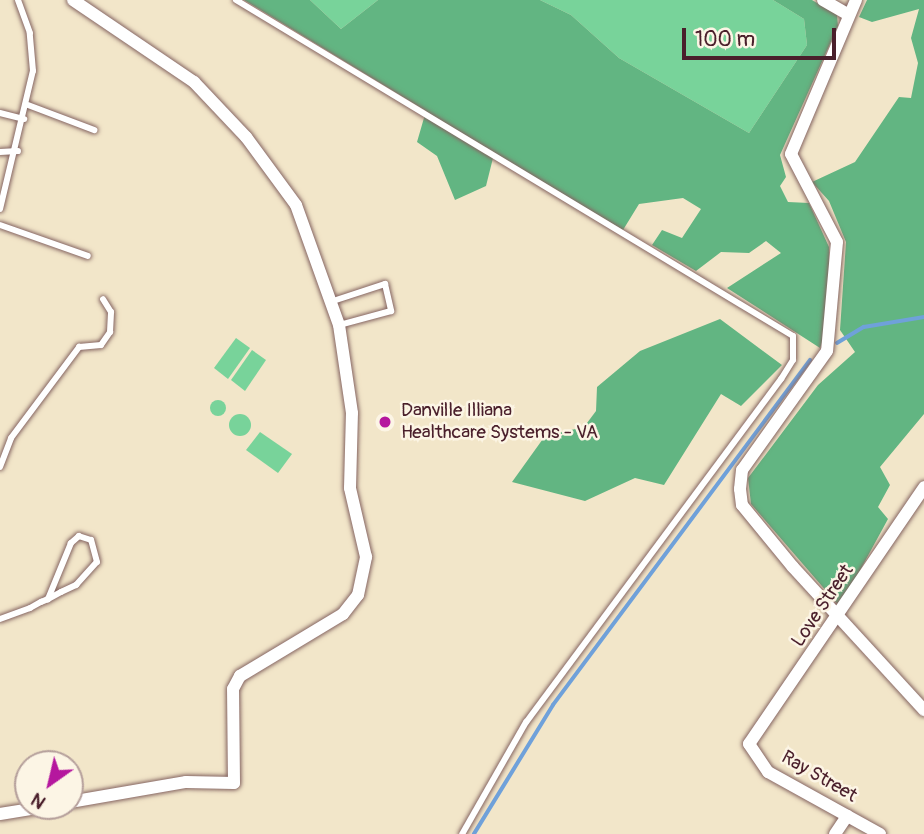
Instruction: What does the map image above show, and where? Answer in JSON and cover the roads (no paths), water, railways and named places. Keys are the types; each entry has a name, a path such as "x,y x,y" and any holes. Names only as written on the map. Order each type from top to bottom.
{"street":[{"path":"73,0 194,82 246,137 296,205 333,301 339,325 352,413 351,488 366,557 358,595 329,624 240,676 233,689 234,783 186,782 84,800"},
{"path":"823,0 849,15"},
{"path":"856,0 791,154 836,242 832,331 816,373 742,470 740,489 742,505 840,619 924,710"},
{"name":"Love Street","path":"749,744 840,619 924,487"},
{"name":"Ray Street","path":"749,744 768,772 880,834"},
{"path":"835,834 847,816"}],"lane":[{"path":"0,209 2,194 18,151 28,105 32,51 18,0"},
{"path":"236,0 793,336 793,360 781,379 526,722 462,834"},
{"path":"28,105 93,130"},
{"path":"0,113 24,120"},
{"path":"0,152 18,151"},
{"path":"0,225 88,256"},
{"path":"333,301 385,284 391,311 339,325"},
{"path":"0,467 11,438 79,347 101,345 110,332 111,312 103,299"},
{"path":"0,620 48,599 76,585 97,562 91,540 79,536 71,543 48,599"}],"waterway":[{"path":"837,343 864,327 924,317"},
{"path":"474,834 553,705 810,360"}],"place":[{"name":"Danville Illiana Healthcare Systems - VA","path":"385,422"}]}
